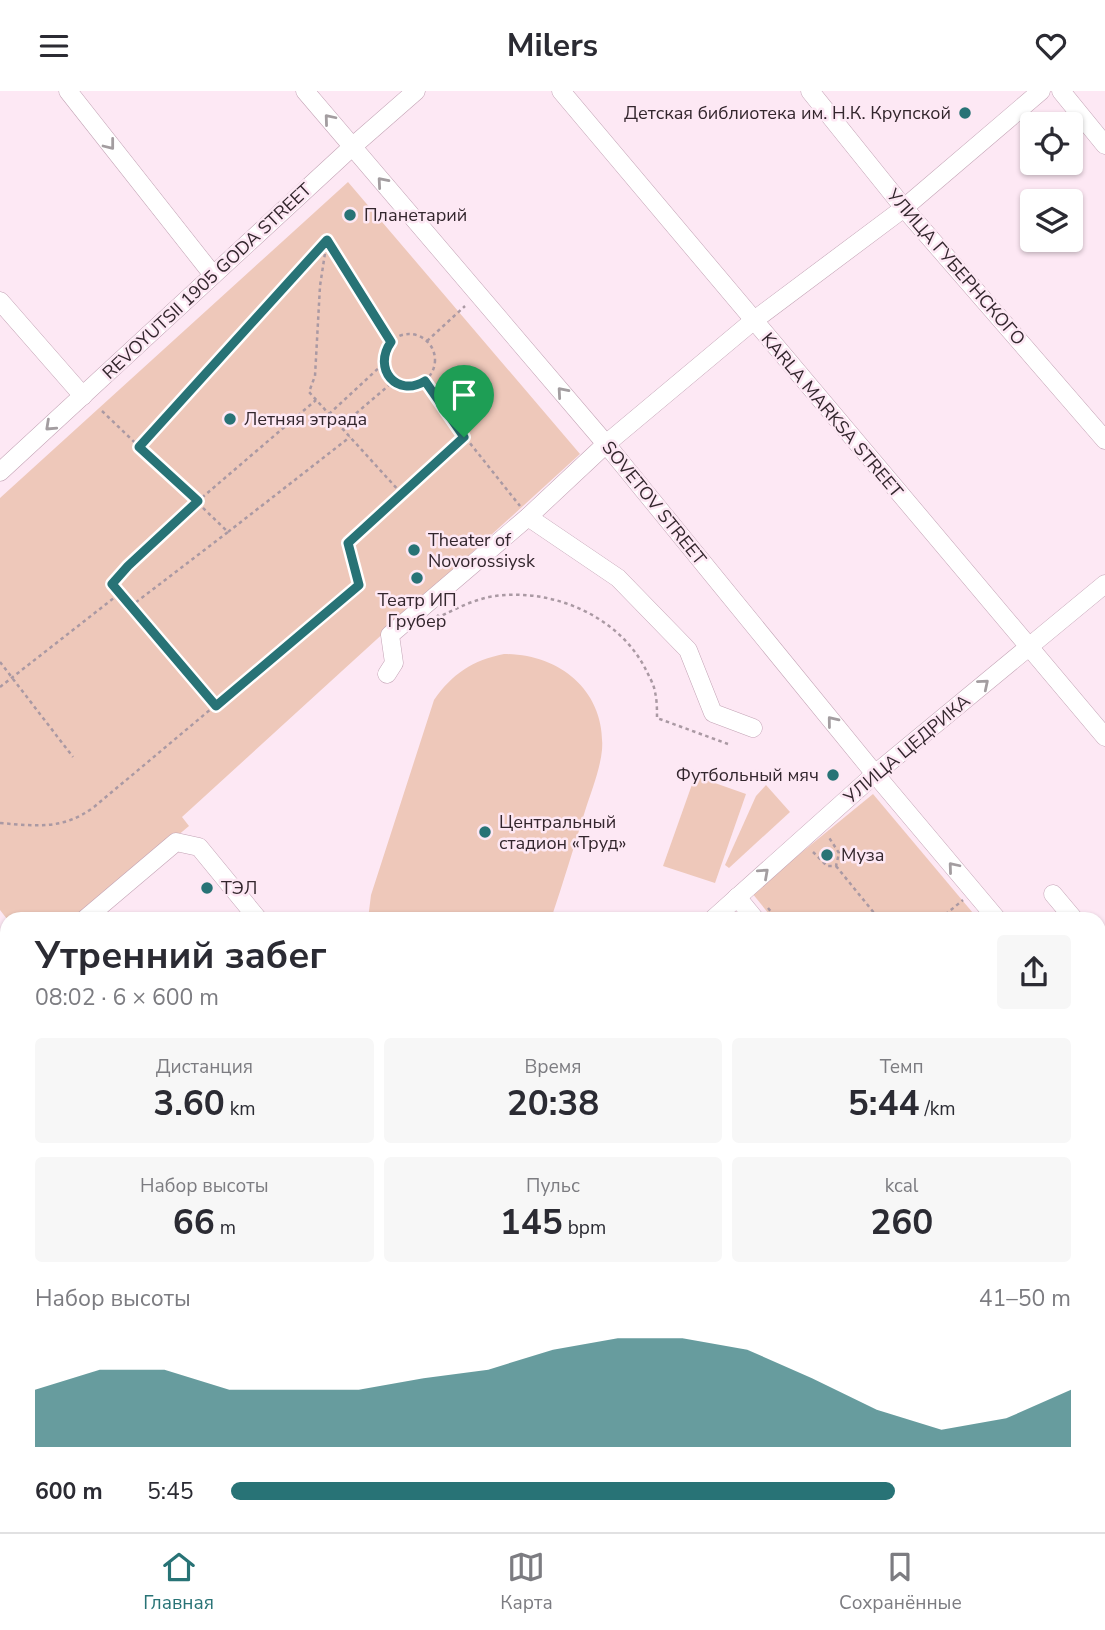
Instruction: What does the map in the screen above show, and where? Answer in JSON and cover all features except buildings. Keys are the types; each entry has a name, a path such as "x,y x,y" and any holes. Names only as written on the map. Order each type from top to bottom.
{"street":[{"path":"68,91 214,275"},
{"name":"SOVETOV STREET","path":"305,91 606,444 875,774 992,912"},
{"name":"REVOYUTSII 1905 GODA STREET","path":"0,473 416,91"},
{"name":"KARLA MARKSA STREET","path":"561,91 1105,737"},
{"name":"УЛИЦА ГУБЕРНСКОГО","path":"810,91 904,208 1105,440"},
{"path":"387,674 394,663 390,635 528,517 606,444 753,321 904,208 1041,91"},
{"path":"1061,91 1105,145"},
{"path":"0,301 83,396"},
{"path":"528,517 618,578 688,650 713,713 753,728"},
{"name":"УЛИЦА ЦЕДРИКА","path":"721,912 875,774 1105,584"},
{"path":"93,912 176,842 199,847 252,912"},
{"path":"1053,894 1068,912"},
{"path":"737,897 749,912"}],"path":[{"path":"327,240 391,342"},
{"path":"327,240 320,286 315,376 309,392 402,494"},
{"path":"139,447 327,240"},
{"path":"427,341 465,306"},
{"path":"405,335 415,335 427,341 435,358 435,367 425,381 415,386 402,386 386,373 383,364 386,349 391,342 405,335"},
{"path":"328,414 383,364"},
{"path":"340,427 394,381"},
{"path":"425,381 464,437 528,517"},
{"path":"216,706 112,584 198,501 316,400"},
{"path":"102,411 228,532"},
{"path":"131,606 350,437"},
{"path":"0,823 33,826 70,822 82,816 216,706 359,585 348,543 464,437"},
{"path":"0,687 120,593"},
{"path":"426,604 439,617 465,604 488,597 513,595 540,596 576,607 617,631 641,659 655,689 657,718 728,744"},
{"path":"0,662 73,757"},
{"path":"827,835 839,853 836,866"},
{"path":"811,849 827,866 836,866"},
{"path":"836,866 873,912"},
{"path":"948,912 963,900"}],"shaded area":[{"path":"348,182 580,454 182,817 189,826 86,912 0,910 0,498"},
{"name":"Центральный стадион «Труд»","path":"504,654 544,661 576,680 588,694 596,710 601,729 602,750 553,912 369,912 371,895 434,700 456,676 483,660"},
{"path":"695,776 746,794 715,883 663,866"},
{"path":"766,785 790,812 729,868 725,865 756,796"},
{"path":"873,794 972,912 767,912 752,893"}],"place":[{"name":"Детская библиотека им. Н.К. Крупской","path":"965,113"},
{"name":"Планетарий","path":"350,215"},
{"name":"Летняя этрада","path":"230,419"},
{"name":"Theater of Novorossiysk","path":"414,550"},
{"name":"Театр ИП Грубер","path":"417,578"},
{"name":"Футбольный мяч","path":"833,775"},
{"name":"Центральный стадион «Труд»","path":"485,832"},
{"name":"Муза","path":"827,855"},
{"name":"ТЭЛ","path":"207,888"}],"route":[{"path":"327,240 391,342 383,358 386,373 402,386 415,386 425,381 464,437 348,543 359,585 216,706 112,584 198,501 139,447 327,240"}]}
